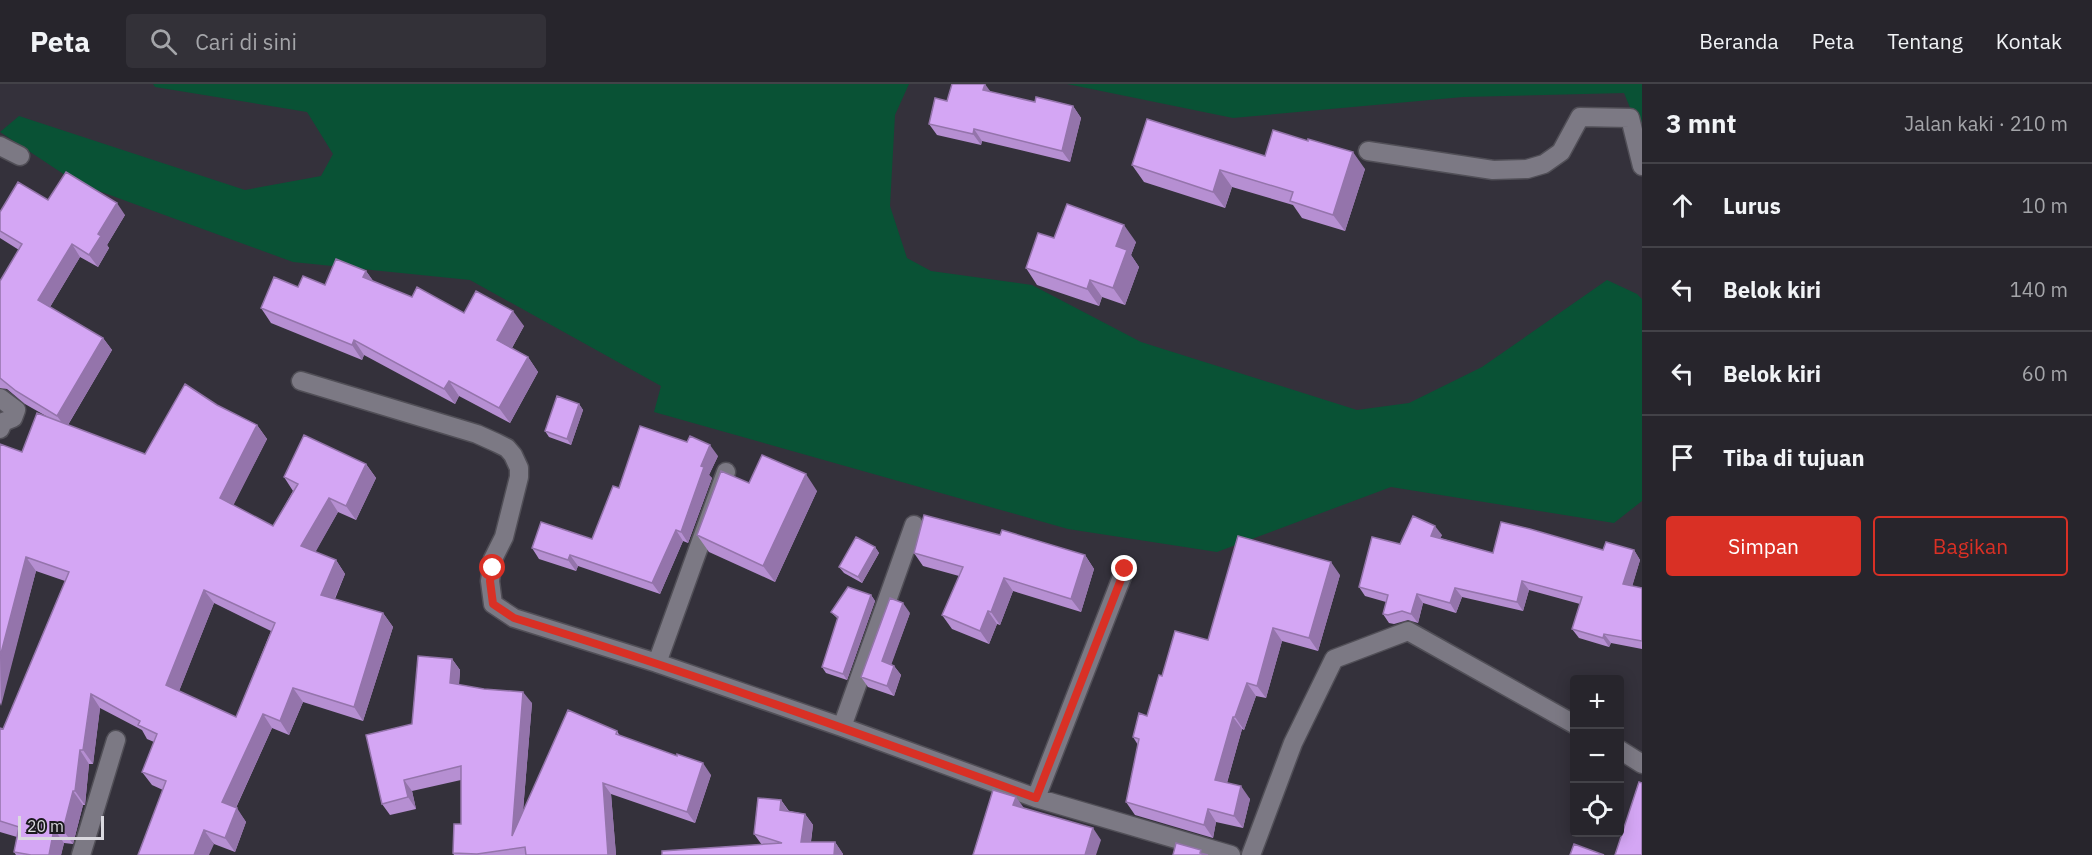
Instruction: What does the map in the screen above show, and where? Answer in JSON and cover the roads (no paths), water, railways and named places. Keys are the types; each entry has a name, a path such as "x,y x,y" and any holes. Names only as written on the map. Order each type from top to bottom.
{"street":[{"path":"1368,150 1493,170 1527,169 1544,164 1561,152 1580,117 1630,118 1642,166"},
{"path":"0,146 20,156"},
{"path":"301,381 477,434 507,448 519,468 519,477 504,537 493,559 490,581 493,604 514,618 657,663 1036,798 1231,855"},
{"path":"0,398 16,410 14,418 3,422 0,429"},
{"path":"657,663 726,472"},
{"path":"842,727 914,525"},
{"path":"1036,798 1125,569"},
{"path":"1251,855 1293,743 1334,659 1408,632 1570,721"},
{"path":"81,855 116,740"},
{"path":"1624,753 1642,764"}]}
